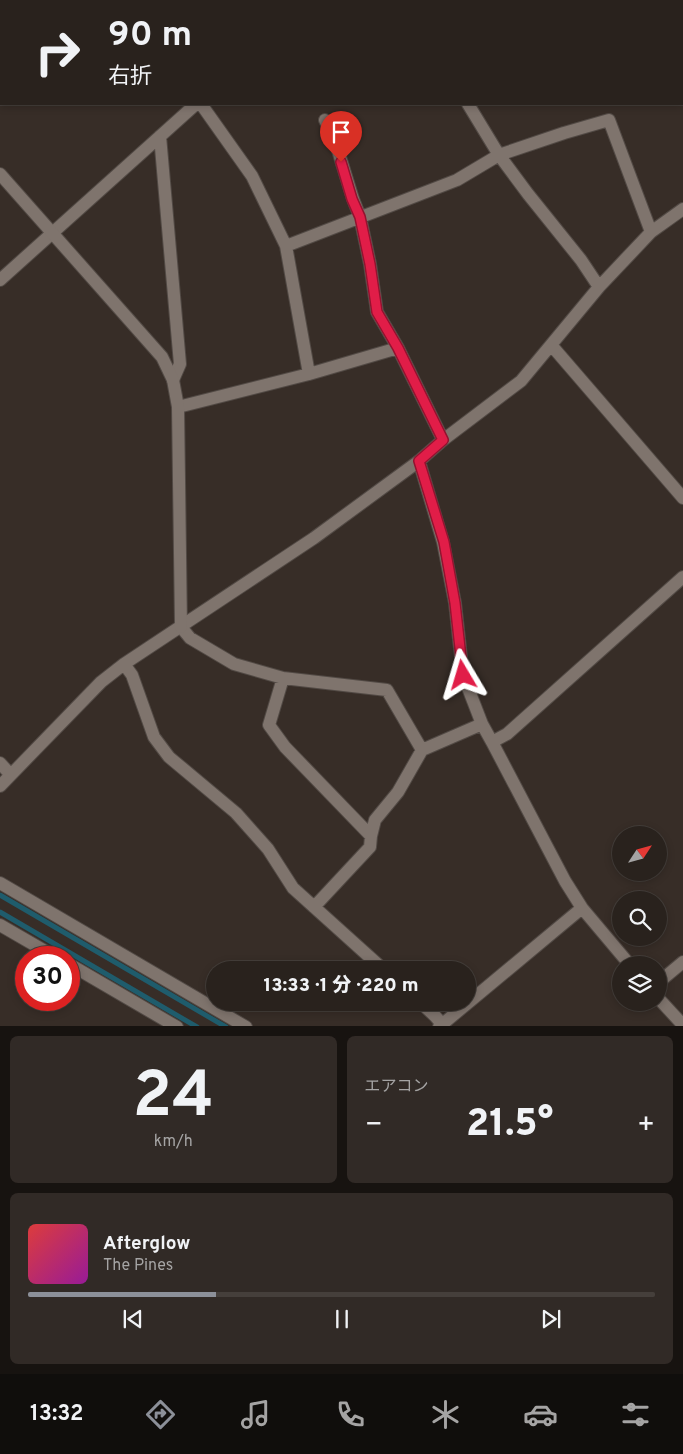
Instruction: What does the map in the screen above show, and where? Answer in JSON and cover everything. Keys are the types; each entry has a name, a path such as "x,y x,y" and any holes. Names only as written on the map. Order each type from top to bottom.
{"street":[{"path":"0,280 195,105"},
{"path":"202,105 252,176 286,246 309,374"},
{"path":"469,105 499,155 581,260 599,287"},
{"path":"325,120 336,144 352,199 360,217 370,264 377,312 398,348 443,440"},
{"path":"286,246 457,180 499,155 609,120 651,232"},
{"path":"160,136 180,364 173,380"},
{"path":"0,174 162,357 173,380 178,407 181,627 190,638 234,664 283,678 387,690 422,750"},
{"path":"0,786 101,682 124,664 314,538 419,461 443,440 521,381 552,346 599,287 651,232 683,209"},
{"path":"552,346 683,498"},
{"path":"178,407 309,374 398,348"},
{"path":"419,461 444,542 455,603 463,675 482,724 565,881 582,908 622,956"},
{"path":"492,742 507,734 683,577"},
{"path":"124,664 132,676 154,736 169,757 236,813 268,849 293,888 374,961"},
{"path":"283,678 269,725 285,747 371,836"},
{"path":"314,907 370,847 375,820 398,792 422,750 482,724"},
{"path":"0,763 10,774"},
{"path":"0,883 246,1026"},
{"path":"430,1011 440,1025 582,908"},
{"path":"0,925 36,946"},
{"path":"667,975 683,962"},
{"path":"80,970 177,1026"},
{"path":"667,1008 683,1025"}],"waterway":[{"path":"0,895 224,1026"},
{"path":"0,912 195,1026"}],"route":[{"path":"341,162 352,199 360,217 370,264 377,312 398,348 443,440 419,461 444,542 455,603 463,675"}]}
